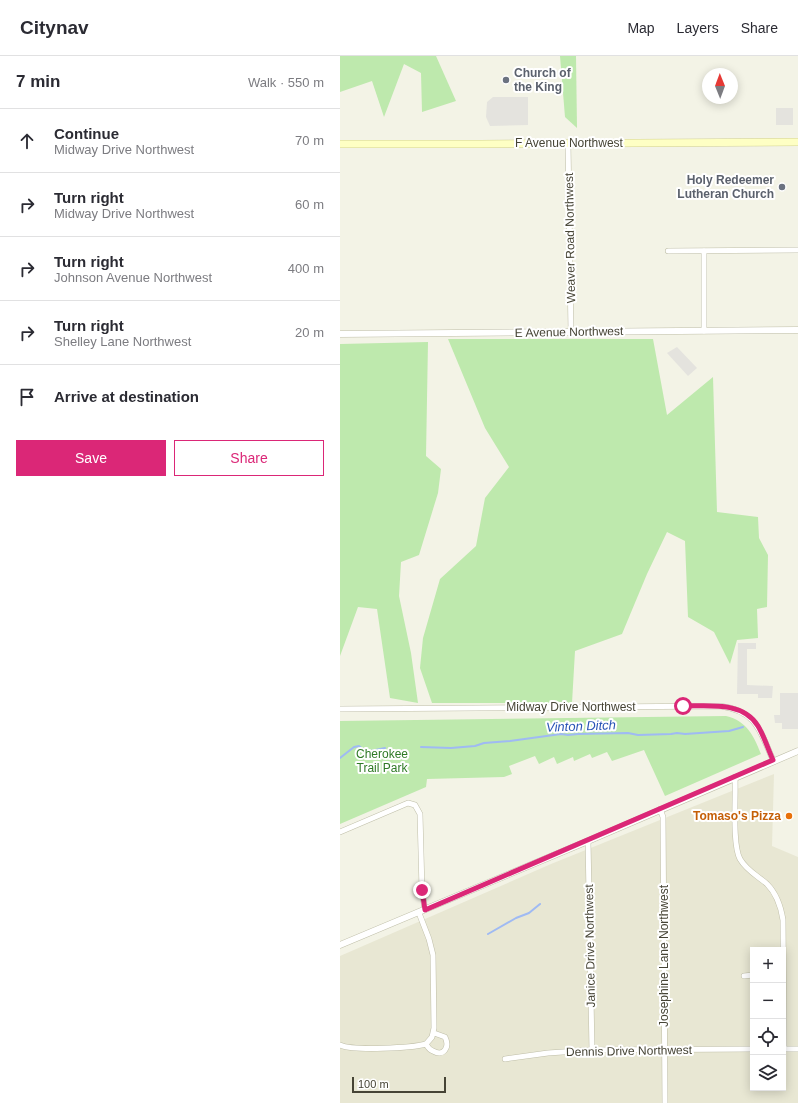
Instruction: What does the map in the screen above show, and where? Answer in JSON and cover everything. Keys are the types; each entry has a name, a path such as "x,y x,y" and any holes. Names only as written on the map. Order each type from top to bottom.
{"main road":[{"name":"F Avenue Northwest","path":"340,144 798,142"}],"street":[{"name":"Weaver Road Northwest","path":"568,143 571,333"},
{"path":"668,251 798,250"},
{"path":"704,251 704,331"},
{"name":"E Avenue Northwest","path":"340,334 798,330"},
{"name":"Midway Drive Northwest","path":"340,709 720,706 732,708 743,713 758,725 773,760"},
{"path":"340,945 422,912 773,760 798,751"},
{"path":"735,777 736,847 740,859 749,871 767,884 776,896 781,908 783,920 783,947"},
{"path":"340,832 408,803 415,805 420,814 422,912 433,955 434,1033 426,1044 410,1047 352,1048 340,1046"},
{"name":"Josephine Lane Northwest","path":"660,810 662,817 665,1103"},
{"name":"Janice Drive Northwest","path":"588,841 592,1050"},
{"path":"744,976 750,975"},
{"path":"783,983 784,1019"},
{"path":"426,1044 430,1050 440,1053 447,1047 445,1038 442,1035 434,1033"},
{"name":"Dennis Drive Northwest","path":"505,1059 548,1053 592,1050 750,1049"},
{"path":"786,1049 798,1049"}],"shaded area":[{"path":"493,97 528,97 528,125 490,126 486,117 487,102"},
{"path":"776,108 793,108 793,125 776,125"},
{"path":"677,347 697,368 688,376 667,353"},
{"path":"738,643 756,643 756,649 747,649 747,685 773,686 772,698 758,698 758,694 737,694"},
{"path":"780,693 798,693 798,729 782,729 782,723 775,723 774,715 780,715"},
{"path":"774,774 772,846 798,857 798,1103 340,1103 340,956 551,864"}],"green space":[{"path":"340,56 436,56 456,101 422,112 421,73 404,64 384,117 372,81 340,92"},
{"path":"560,56 576,56 577,128 565,117"},
{"path":"448,339 653,339 667,415 713,377 717,512 758,517 759,538 768,555 767,607 757,609 758,638 737,640 730,664 714,632 688,617 685,541 667,532 647,574 622,634 575,651 572,703 432,703 420,668 423,638 440,579 476,546 485,498 509,467 485,428"},
{"path":"428,342 426,456 441,469 438,493 419,555 401,562 399,596 411,653 418,703 390,698 377,609 358,607 340,656 340,344"},
{"name":"Cherokee Trail Park","path":"726,716 733,718 749,730 756,741 761,754 665,796 644,750 612,761 607,752 592,758 590,754 574,761 573,757 557,764 554,757 539,764 535,756 509,766 512,774 504,777 427,779 426,787 340,824 340,721"}],"waterway":[{"name":"Vinton Ditch","path":"421,747 451,748 475,746 484,743 561,734 685,734 729,731 743,727"},
{"name":"Vinton Ditch","path":"340,758 354,747 359,746 366,752 385,748"},
{"path":"488,934 516,918 529,913 540,904"}],"place":[{"name":"Church of the King","path":"506,80"},
{"name":"Holy Redeemer Lutheran Church","path":"782,187"},
{"name":"Tomaso's Pizza","path":"789,816"}],"route":[{"path":"422,890 425,910 773,760 758,725 743,713 732,708 720,706 683,706"}]}
